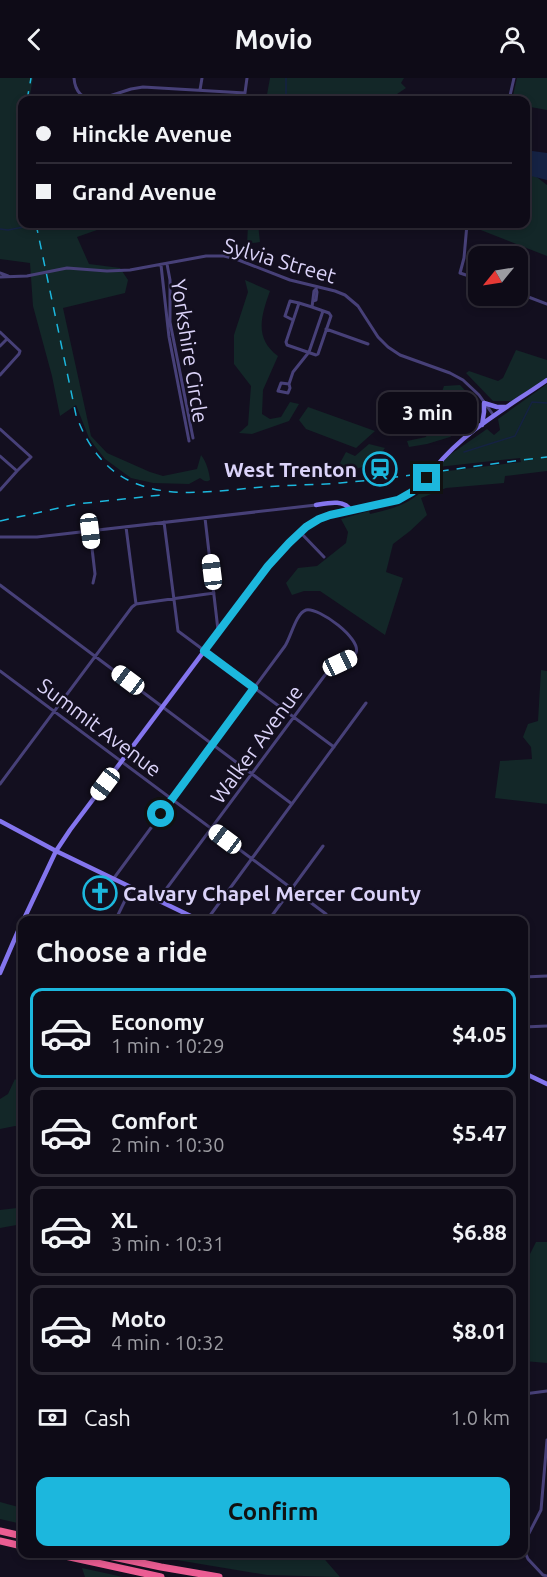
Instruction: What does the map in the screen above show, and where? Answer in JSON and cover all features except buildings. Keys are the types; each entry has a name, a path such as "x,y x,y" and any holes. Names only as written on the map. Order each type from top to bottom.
{"highway":[{"path":"0,1531 18,1535"},
{"path":"0,1541 18,1545"},
{"path":"74,1558 161,1577"},
{"path":"118,1558 219,1577"}],"main road":[{"path":"435,468 457,443 547,380"},
{"path":"482,425 484,402 498,407 509,406"},
{"path":"25,916 56,851 268,566 300,532 319,519 398,500 412,492 427,478"},
{"path":"316,505 345,504 351,511"},
{"path":"0,821 56,851 191,916"},
{"path":"0,973 2,963 18,931"},
{"path":"528,1075 547,1084"}],"street":[{"path":"74,78 75,86 81,95"},
{"path":"200,90 202,78"},
{"path":"245,96 247,78"},
{"path":"510,96 514,78"},
{"path":"109,96 137,87 245,93"},
{"path":"467,228 460,273 468,276"},
{"name":"Sylvia Street","path":"0,275 27,276 67,268 130,270 196,257 224,256 244,261 290,280 335,291 351,298 378,337 393,351 457,376 474,389 494,416"},
{"name":"Yorkshire Circle","path":"161,265 169,337 191,439 171,329 170,280 167,264"},
{"path":"312,307 316,300 316,288"},
{"path":"528,297 547,304"},
{"path":"294,320 285,316 290,302 299,303 329,313 331,316 318,354 315,355 286,344 294,320 299,303"},
{"path":"289,384 295,369 307,357 323,311"},
{"path":"326,329 368,344"},
{"path":"0,332 18,348 19,354 0,375"},
{"path":"0,346 7,338"},
{"path":"0,429 31,457 0,490"},
{"path":"0,456 17,471"},
{"path":"0,537 37,537 316,505"},
{"path":"205,518 219,632"},
{"path":"164,522 178,631 334,747"},
{"path":"126,527 136,604"},
{"path":"90,531 95,574 93,584"},
{"path":"300,532 324,556"},
{"path":"0,585 292,804"},
{"path":"0,784 132,607 136,604 214,593"},
{"name":"Walker Avenue","path":"158,900 330,670 351,658 357,650 356,644 351,637 326,617 312,610 305,611 300,615 287,644 254,688"},
{"name":"Summit Avenue","path":"0,671 326,914"},
{"path":"113,879 254,688"},
{"path":"210,916 366,704"},
{"path":"272,916 323,846"},
{"path":"117,916 131,888"},
{"path":"528,977 547,976"},
{"path":"528,1027 547,1026"},
{"path":"528,1393 547,1391"},
{"path":"528,1535 541,1510 547,1440"},
{"path":"528,1558 543,1575 547,1576"}],"green space":[{"path":"0,78 33,78 30,96 18,96 18,228 103,228 77,237 89,264 120,268 128,280 125,293 63,308 91,436 107,453 163,476 197,469 201,455 208,470 209,481 200,478 189,484 153,483 131,478 105,459 97,449 89,438 76,405 60,416 33,306 30,263 0,259"},
{"path":"270,78 404,78 401,83 406,88 394,96 267,96"},
{"path":"517,78 547,78 547,110 530,107 530,96 513,96"},
{"path":"530,172 547,185 547,256 528,249 528,246 522,246 476,228 530,228"},
{"path":"248,228 258,228 260,242 247,244"},
{"path":"245,280 270,291 264,309 262,326 265,342 278,356 263,390 262,414 270,419 281,417 290,402 299,404 289,421 252,434 239,433 248,425 251,386 234,364 234,335 248,292"},
{"path":"516,350 547,360 547,378 512,401 493,401 466,373 469,371 498,381 503,378"},
{"path":"547,384 547,471 505,476 504,483 446,488 421,498 427,515 393,544 386,572 403,578 385,635 320,591 304,591 292,595 286,583 298,568 317,566 346,543 348,532 341,519 402,505 424,489 440,472 521,462 520,458 438,467 451,454 487,429 494,435 500,430 498,419"},
{"path":"460,385 472,400 476,418 450,437 409,447 407,441 426,437 444,386"},
{"path":"308,407 375,431 356,448 306,429 299,420"},
{"path":"369,444 385,448 376,459 367,465 344,472 340,463 346,452 355,456"},
{"path":"541,670 547,671 547,804 495,798 500,761 532,759 531,747 523,737 528,724 538,721"},
{"path":"15,1079 18,1082 18,1126 0,1129 0,1099 8,1094"},
{"path":"18,1208 18,1225 0,1228 0,1210"},
{"path":"536,1242 547,1242 547,1363 528,1361 528,1258"},
{"path":"0,1502 18,1507 18,1523 0,1519"},
{"path":"165,1558 323,1558 340,1577 267,1575"},
{"path":"82,1568 123,1577 85,1577"}],"water":[{"path":"530,151 547,153 547,180 531,176"}],"waterway":[{"path":"286,78 286,96"},
{"path":"0,229 18,228"},
{"path":"464,452 515,436 532,402 547,403"}],"tunnel":[{"path":"427,478 435,468"}],"railway":[{"path":"28,96 31,78"},
{"path":"37,228 76,415 86,437 99,456 116,472 137,484 152,489 183,492 330,484 547,457"},
{"path":"0,521 77,504 161,495"}],"place":[{"name":"West Trenton","path":"380,469"},
{"name":"Calvary Chapel Mercer County","path":"100,893"}],"route":[{"path":"161,814 254,688 204,651 268,566 299,532 319,519 398,500 412,492 427,478"}]}
